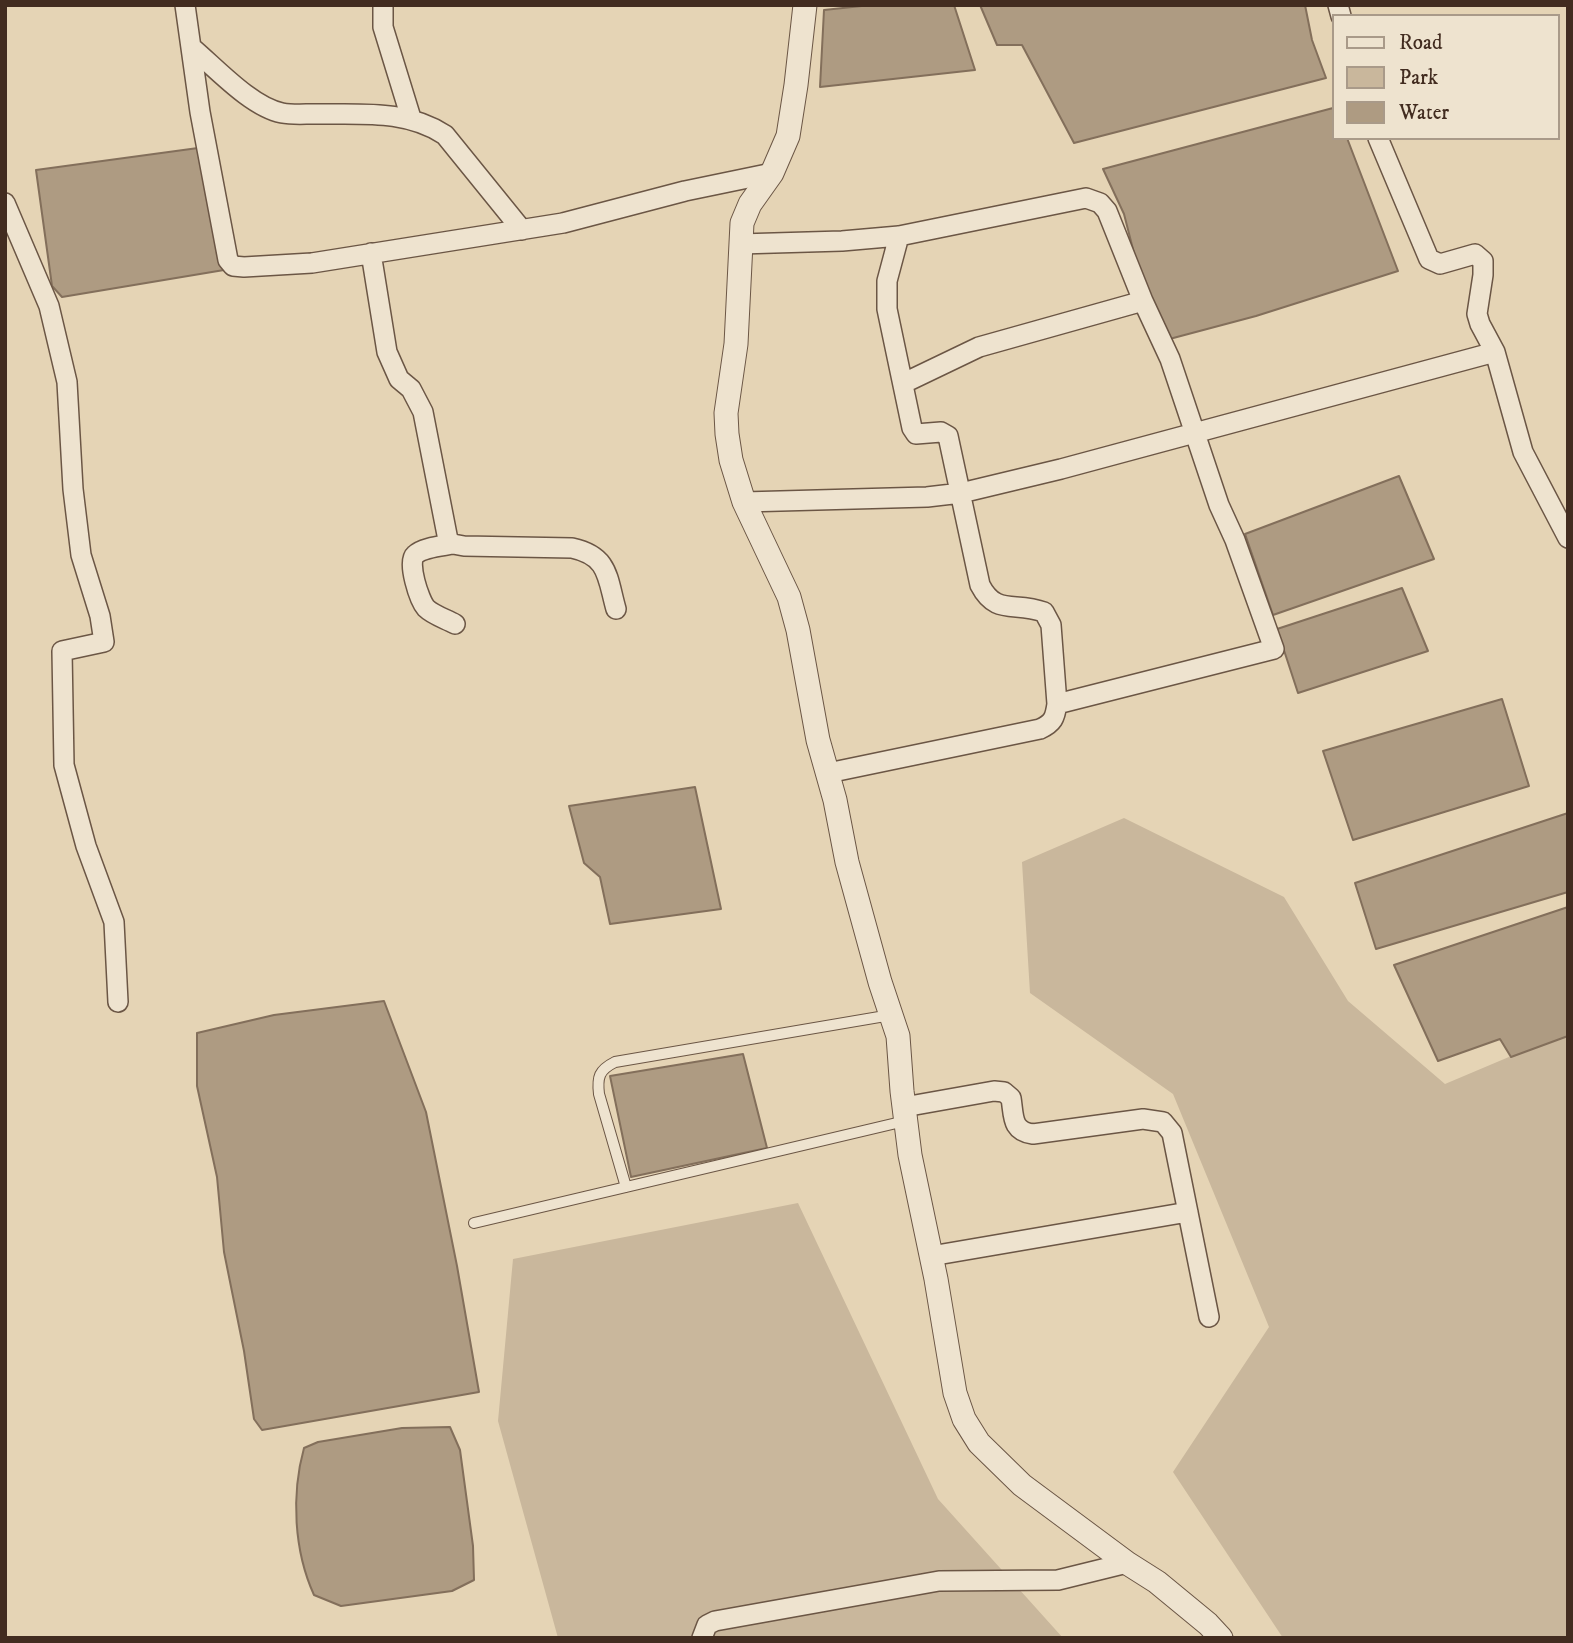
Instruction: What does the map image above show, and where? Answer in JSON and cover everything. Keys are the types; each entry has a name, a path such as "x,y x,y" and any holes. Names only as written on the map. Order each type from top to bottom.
{"street":[{"path":"185,5 200,112 228,260 233,266 312,263 522,230 772,173"},
{"path":"383,5 383,27 411,118"},
{"path":"805,5 788,136 772,173 750,204 742,223 736,344 726,413 731,460 744,502 789,597 798,630 818,740 868,940 898,1036 916,1192 955,1393 964,1419 979,1443 1022,1485 1157,1582 1208,1623 1221,1638"},
{"path":"191,47 259,103 283,113 370,114 411,118 429,125 445,135 522,230"},
{"path":"1379,140 1429,259 1440,264 1475,254 1483,261 1477,314 1480,324 1495,352 1523,452 1568,538"},
{"path":"740,244 842,241 899,236 1087,198 1100,203 1107,211 1143,302 1170,359 1194,433 1274,649 1056,704"},
{"path":"5,203 49,306 67,382 73,489 81,555 100,615 104,642 62,651 64,765 86,846 114,922 118,1002"},
{"path":"828,773 1040,729 1055,717 1051,625 1044,612 1029,607 997,605 987,599 980,585 948,436 942,432 916,434 912,428 886,296 887,281 899,236"},
{"path":"371,254 387,352 391,366 399,379 411,389 423,412 445,531 448,540 453,544"},
{"path":"904,383 979,347 1143,302"},
{"path":"744,502 927,497 961,493 1061,469 1495,352"},
{"path":"455,624 428,611 423,605 412,570 412,561 416,554 453,544 572,548 587,552 599,559 606,571 617,609"},
{"path":"905,1114 994,1091 1004,1092 1011,1098 1016,1127 1022,1133 1032,1134 1143,1119 1163,1122 1172,1133 1209,1317"},
{"path":"930,1256 1188,1212"},
{"path":"702,1638 707,1625 715,1621 893,1589 939,1581 1058,1580 1127,1563"}],"lane":[{"path":"626,1187 599,1094 597,1078 603,1068 615,1062 892,1015"},
{"path":"474,1223 626,1187 905,1114"}],"green space":[{"path":"1124,818 1284,897 1348,1001 1445,1084 1568,1032 1568,1638 1283,1638 1173,1472 1269,1327 1173,1094 1030,993 1022,862"},
{"path":"798,1203 938,1499 1063,1638 558,1638 498,1421 513,1259"}],"water":[{"path":"871,5 954,5 975,70 820,87 824,10"},
{"path":"980,5 1305,5 1312,40 1326,78 1074,143 1022,45 997,45"},
{"path":"1332,108 1332,140 1348,140 1398,271 1256,316 1162,341 1150,316 1124,214 1103,169"},
{"path":"198,148 224,270 62,297 52,286 36,170"},
{"path":"1399,476 1434,559 1273,615 1245,534"},
{"path":"1402,588 1428,651 1298,693 1277,629"},
{"path":"1502,699 1529,786 1353,840 1323,751"},
{"path":"695,787 721,909 610,924 600,877 584,863 569,806"},
{"path":"1568,813 1568,892 1376,949 1355,883"},
{"path":"1568,907 1568,1036 1511,1057 1500,1039 1438,1061 1394,965"},
{"path":"384,1001 426,1112 479,1392 262,1430 254,1419 244,1351 224,1252 217,1177 197,1086 197,1033 274,1015"},
{"path":"743,1054 767,1148 631,1177 610,1076"},
{"path":"450,1427 460,1450 473,1546 474,1580 452,1591 341,1606 314,1595 302,1560 297,1523 297,1485 304,1448 318,1442 402,1428"}]}
